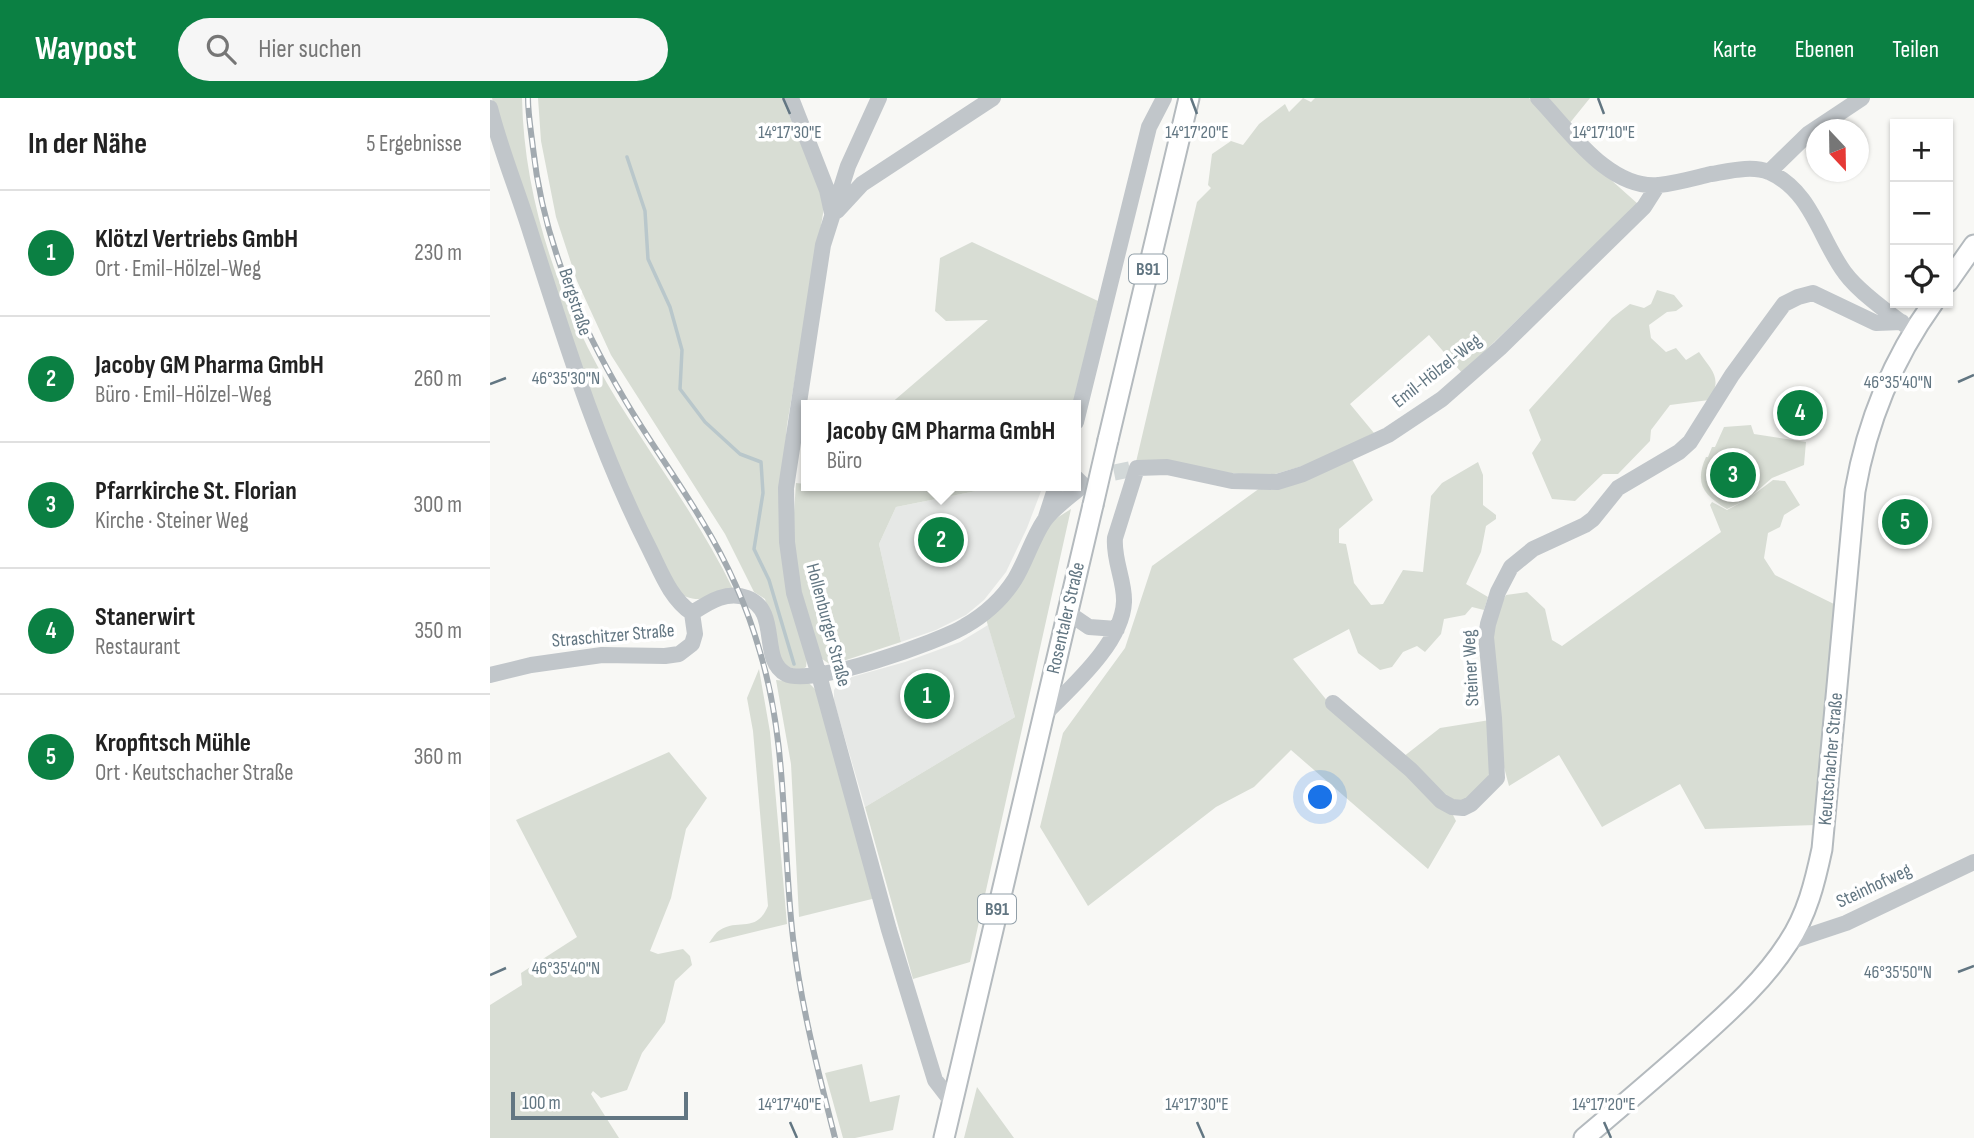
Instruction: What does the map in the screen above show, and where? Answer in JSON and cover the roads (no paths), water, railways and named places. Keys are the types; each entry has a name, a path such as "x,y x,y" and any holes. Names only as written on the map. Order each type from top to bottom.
{"main road":[{"name":"Rosentaler Straße","path":"944,1138 1189,98"},
{"path":"1953,275 1974,245"},
{"name":"Keutschacher Straße","path":"1584,1138 1724,1016 1774,963 1789,942 1814,886 1822,849 1855,491 1861,457 1907,326 1927,308"}],"street":[{"path":"791,98 827,190 833,216"},
{"path":"833,216 848,166 880,98"},
{"name":"Hollenburger Straße","path":"952,1102 935,1080 889,930 794,593 786,542 786,488 823,245 833,216 862,184 993,98"},
{"path":"1081,402 1149,128 1164,98"},
{"path":"1538,98 1607,169 1622,179 1658,185 1733,170 1769,172 1794,189 1810,209 1842,270 1850,279 1907,326"},
{"path":"1769,172 1808,134 1862,98"},
{"name":"Bergstraße","path":"490,107 555,312 598,436 633,517 672,594 692,613"},
{"name":"Emil-Hölzel-Weg","path":"1043,716 1072,687 1106,647 1117,629 1124,606 1124,592 1114,546 1137,468 1167,467 1232,481 1277,482 1312,470 1388,435 1442,399 1500,348 1644,207 1658,185"},
{"name":"Steiner Weg","path":"1333,703 1411,770 1441,801 1452,807 1463,808 1471,804 1497,778 1486,638 1498,592 1511,567 1533,549 1585,525 1627,481 1679,452 1690,442 1732,375 1784,304 1813,293 1876,323 1907,326"},
{"path":"819,676 905,651 965,626 998,601 1015,579 1045,519 1054,491"},
{"path":"1045,519 1071,491"},
{"name":"Straschitzer Straße","path":"490,674 602,655 679,654 692,644 695,634 692,613 726,596 744,597 757,603 764,613 775,661 780,670 795,677 819,676"},
{"path":"1068,612 1089,627 1117,629"},
{"name":"Steinhofweg","path":"1789,942 1846,923 1974,862"}],"waterway":[{"path":"627,157 645,211 648,259 670,307 682,350 680,389 705,422 740,454 761,462 763,493 754,549 769,580 794,664"}],"tunnel":[{"path":"1092,482 1112,473 1137,468"}],"railway":[{"path":"528,98 538,182 545,215 578,310 625,400 720,552 743,601 755,635 769,687 780,758 796,963 835,1138"}],"place":[{"name":"Stanerwirt","path":"1800,413"},
{"name":"Pfarrkirche St. Florian","path":"1733,475"},
{"name":"Kropfitsch Mühle","path":"1905,522"},
{"name":"Jacoby GM Pharma GmbH","path":"941,540"},
{"name":"Klötzl Vertriebs GmbH","path":"927,696"}]}
